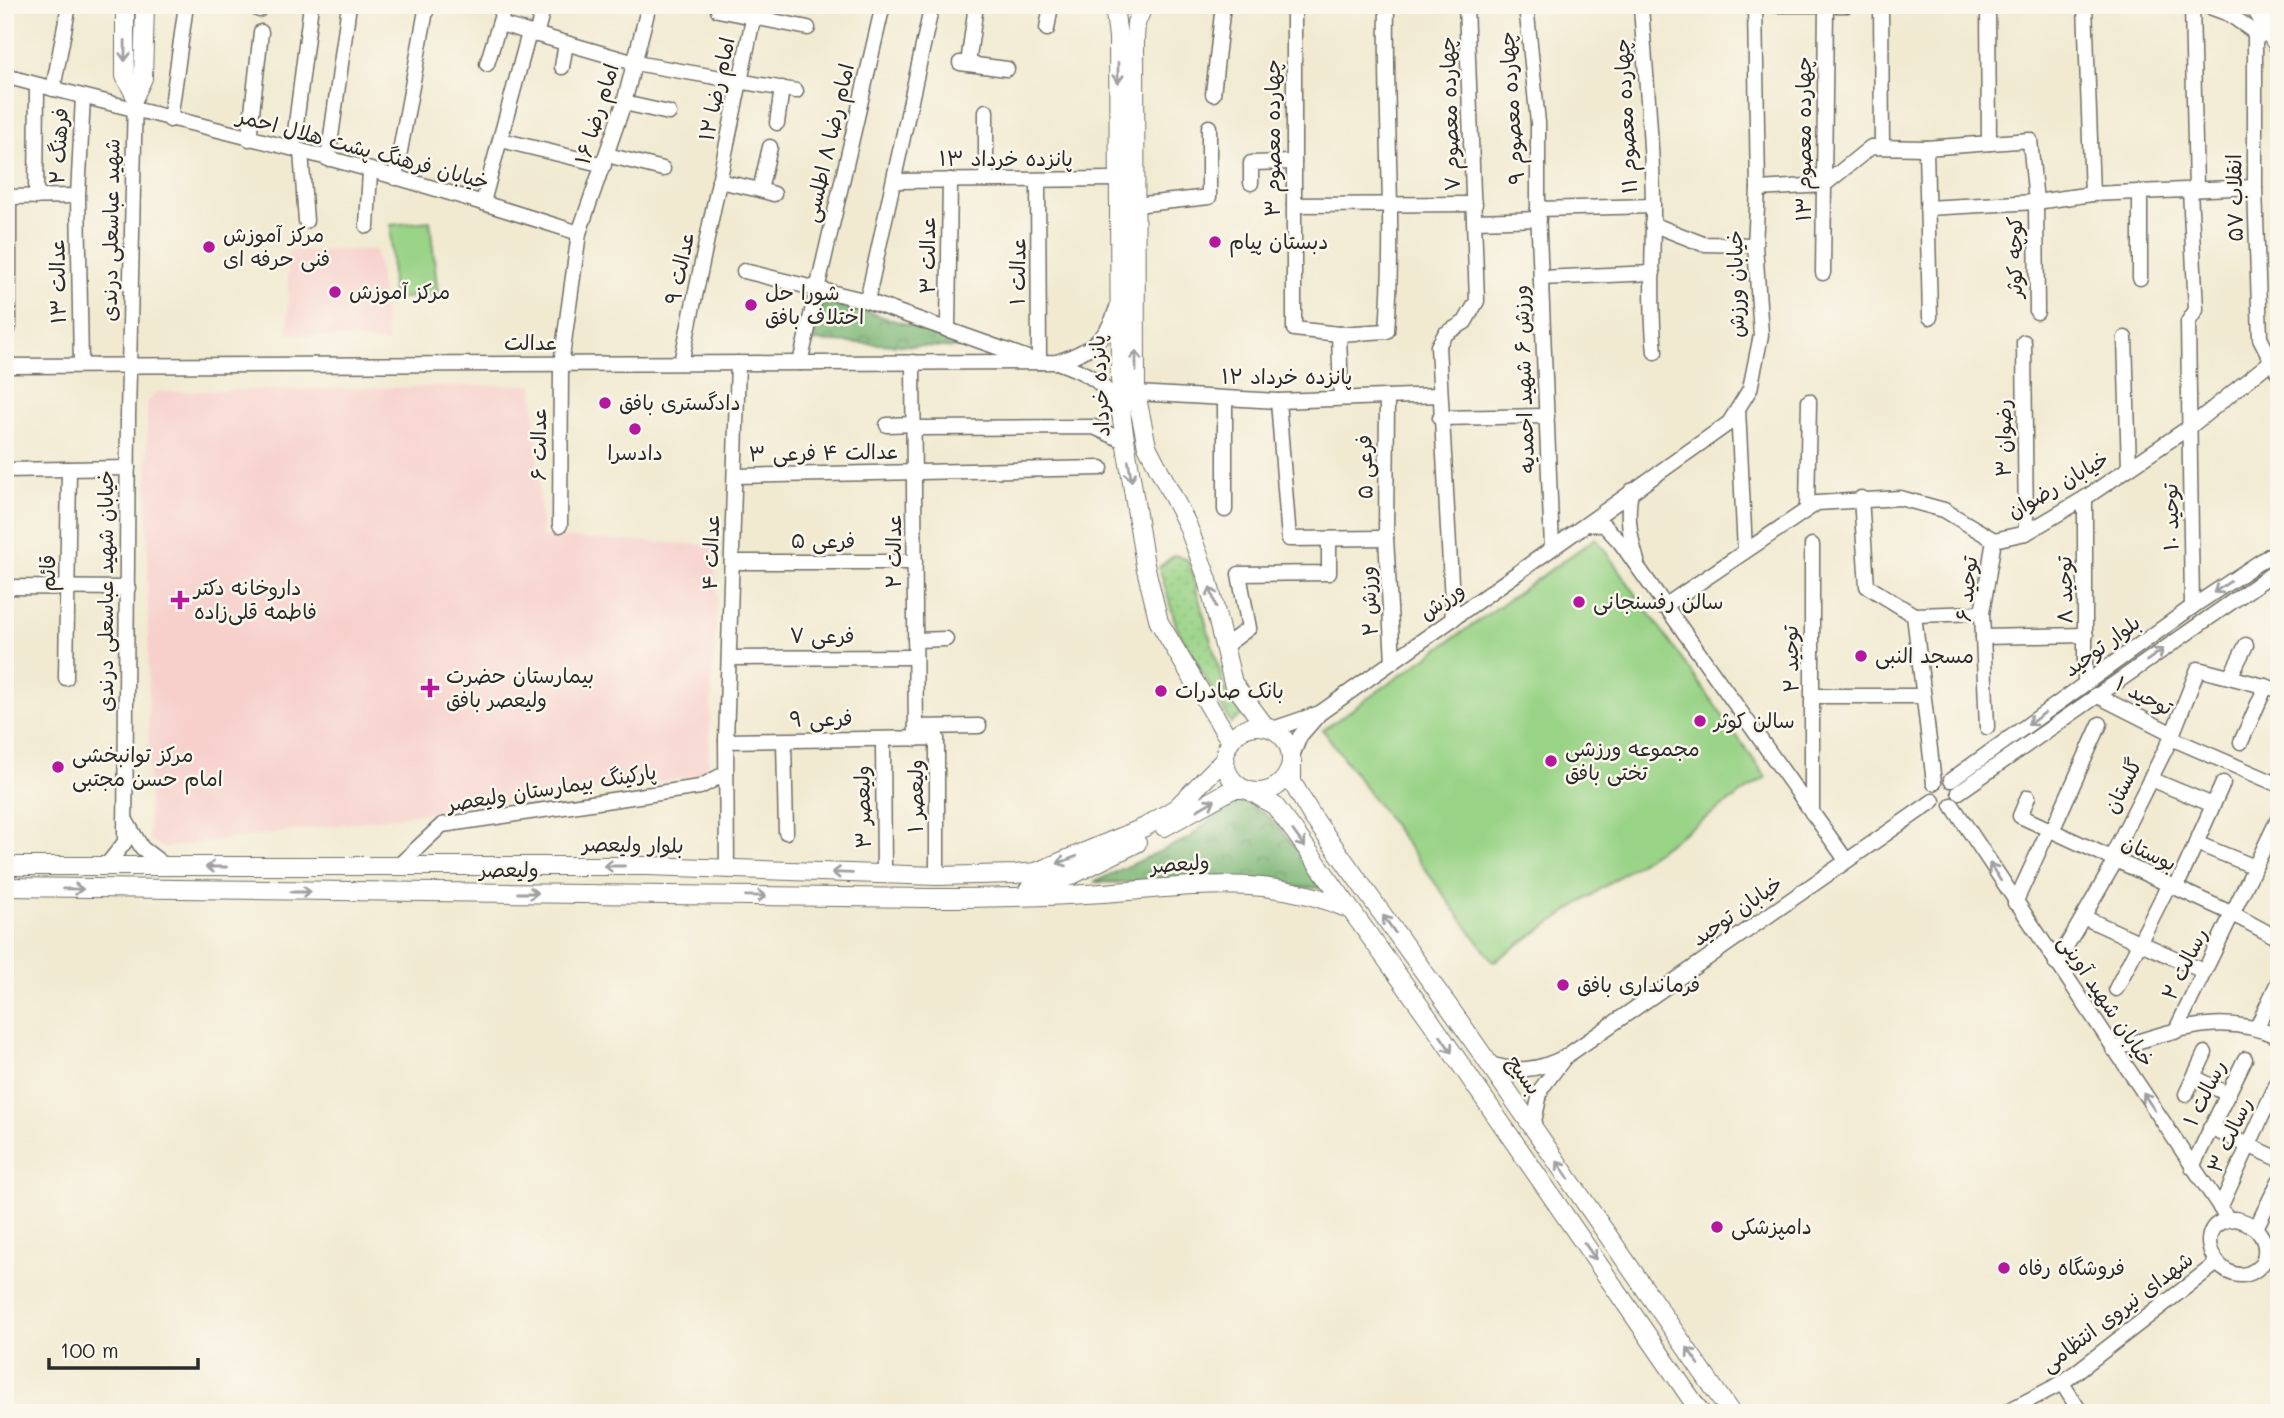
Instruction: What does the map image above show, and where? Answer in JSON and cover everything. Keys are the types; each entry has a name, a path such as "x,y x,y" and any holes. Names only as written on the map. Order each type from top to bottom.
{"main road":[{"path":"125,5 125,76 134,103"},
{"path":"134,103 143,78 145,5"},
{"name":"پانزده خرداد","path":"1114,5 1118,37 1120,376 1125,441 1145,565 1159,622 1227,750"},
{"name":"پانزده خرداد","path":"1144,5 1136,23 1135,39 1136,393 1147,446 1198,550 1218,613 1233,683 1269,727"},
{"path":"2254,5 2279,48"},
{"path":"2275,5 2279,11"},
{"path":"1248,791 1266,792 1279,785 1288,774 1292,758 1286,740 1269,727 1245,728 1227,750 1230,777 1248,791 1275,806 1430,1020 1701,1413"},
{"name":"بلوار ولیعصر","path":"5,866 648,866 937,876 1036,872 1145,827 1176,808 1227,750"},
{"name":"بسیج","path":"1292,758 1292,782 1300,797 1533,1126 1731,1413"},
{"name":"ولیعصر","path":"1011,896 1070,876 1233,789 1248,791"},
{"name":"ولیعصر","path":"5,887 930,898 1229,884 1282,887 1317,895 1349,909"},
{"path":"1396,972 1405,974 1414,961"},
{"path":"1430,1020 1433,1011 1439,1006 1448,1006"}],"street":[{"path":"52,89 69,5"},
{"path":"170,120 186,5"},
{"path":"306,221 297,150 311,5"},
{"path":"328,159 349,5"},
{"path":"395,178 427,5"},
{"path":"487,64 505,5"},
{"path":"483,202 532,34 544,5"},
{"name":"امام رضا ۸ اطلسی","path":"800,363 883,5"},
{"path":"867,301 932,5"},
{"path":"976,5 963,63 1007,69"},
{"path":"1047,29 1051,5"},
{"path":"1213,94 1223,5"},
{"name":"چهارده معصوم ۳","path":"1294,5 1294,329 1339,334"},
{"path":"1341,398 1339,334 1387,331 1390,205 1386,108 1387,5"},
{"name":"چهارده معصوم ۷","path":"1453,619 1438,345 1445,334 1465,322 1477,301 1466,5"},
{"name":"چهارده معصوم ۹","path":"1525,5 1535,76 1539,214"},
{"name":"چهارده معصوم ۱۱","path":"1641,5 1653,206 1650,309 1655,352"},
{"name":"خیابان ورزش","path":"1587,524 1729,423 1750,389 1761,335 1755,244 1758,189 1755,5"},
{"path":"1773,5 1848,5"},
{"path":"1881,5 1881,147"},
{"path":"1758,189 1824,185 1871,146 1926,148 1989,143 1989,5"},
{"path":"2085,5 2092,194"},
{"name":"توحید ۱۰","path":"2192,5 2196,310 2188,322 2192,607"},
{"path":"2204,5 2229,14 2255,30 2279,54"},
{"name":"امام رضا ۱۶","path":"561,364 579,233 624,103 648,6"},
{"name":"چهارده معصوم ۱۳","path":"1823,273 1826,6"},
{"path":"718,10 755,12 808,28"},
{"name":"امام رضا ۱۲","path":"719,181 755,12"},
{"path":"500,24 635,63 789,90 777,123"},
{"name":"انقلاب ۵۷","path":"2255,30 2255,187 2260,338 2276,364"},
{"path":"249,139 261,32"},
{"path":"562,67 566,43"},
{"name":"خیابان فرهنگ پشت هلال احمر","path":"5,76 83,97 134,103 170,120 297,150 483,202 579,233"},
{"path":"36,197 37,85"},
{"name":"فرهنگ ۲","path":"78,196 83,97"},
{"name":"شهید عباسعلی درندی","path":"129,365 134,103"},
{"path":"624,103 669,113"},
{"path":"986,111 986,180"},
{"path":"1135,205 1209,197 1209,127"},
{"path":"501,140 663,169"},
{"name":"کوچه کوثر","path":"1989,143 2030,140 2036,202 2036,312"},
{"path":"719,181 767,192 770,146"},
{"path":"1926,148 1930,317"},
{"path":"1251,183 1251,163 1294,162"},
{"path":"368,226 370,171"},
{"name":"پانزده خرداد ۱۳","path":"895,181 1118,179"},
{"name":"عدالت ۳","path":"948,330 950,180"},
{"name":"عدالت ۹","path":"681,363 719,181"},
{"name":"عدالت ۱","path":"1038,181 1039,362"},
{"path":"1927,208 2036,202 2092,194 2255,187"},
{"path":"2140,192 2140,278"},
{"path":"9,328 7,197 78,196"},
{"name":"عدالت ۱۳","path":"78,196 81,365"},
{"path":"1294,205 1475,204"},
{"path":"1475,220 1653,206"},
{"name":"ورزش ۶ شهید احمدیه","path":"1539,214 1552,548"},
{"path":"1652,224 1703,244 1755,244"},
{"name":"عدالت ۳","path":"744,271 867,301 1039,362"},
{"path":"1541,278 1653,273"},
{"name":"عدالت","path":"1057,362 1096,346 1111,326 1119,299"},
{"path":"2125,338 2129,468"},
{"name":"رضوان ۳","path":"2024,342 2026,533"},
{"name":"عدالت ۲","path":"913,362 916,733"},
{"name":"عدالت","path":"5,366 1057,362 1085,372 1102,384 1116,402 1125,441"},
{"name":"عدالت ۴","path":"727,870 726,741 738,363"},
{"name":"عدالت ۶","path":"560,525 561,364"},
{"name":"خیابان رضوان","path":"1663,607 1816,503 1861,498 1900,498 1944,510 1994,540 2026,533 2085,498 2276,364"},
{"name":"خیابان شهید عباسعلی درندی","path":"105,867 125,842 129,365"},
{"name":"پانزده خرداد ۱۲","path":"1136,393 1278,401 1439,395"},
{"name":"فرعی ۵","path":"1387,397 1387,538"},
{"path":"1225,399 1225,510"},
{"path":"1278,401 1289,539 1387,538"},
{"path":"1807,509 1809,401"},
{"path":"1738,409 1745,551"},
{"path":"1440,418 1547,416"},
{"path":"887,425 1094,427 1125,441"},
{"path":"5,470 128,468"},
{"name":"عدالت ۴ فرعی ۳","path":"734,476 1101,468"},
{"name":"قائم","path":"66,678 69,469"},
{"path":"1631,491 1628,508 1630,536 1641,576"},
{"path":"1861,498 1867,586 1914,615 1982,613"},
{"name":"توحید ۸","path":"2085,498 2085,683"},
{"path":"1587,524 1604,525 1620,542 1663,607 1846,860"},
{"name":"ورزش","path":"1292,758 1300,736 1321,713 1587,524"},
{"name":"ورزش ۲","path":"1387,538 1393,661"},
{"path":"1225,646 1248,628 1240,575 1329,573 1329,540"},
{"name":"توحید ۶","path":"1987,727 1982,613 1994,540"},
{"name":"توحید ۲","path":"1812,545 1812,813"},
{"name":"بلوار توحید","path":"1954,792 2085,683 2279,549"},
{"name":"فرعی ۵","path":"732,562 915,562"},
{"name":"بلوار توحید","path":"1977,771 2096,695 2279,569"},
{"path":"5,587 128,588"},
{"path":"1914,615 1934,783 1931,792 1933,801 1938,805 1954,792 1942,779 1934,783"},
{"path":"1983,637 2086,635"},
{"path":"915,640 946,639"},
{"path":"2241,742 2272,688 2230,677 2246,645"},
{"name":"فرعی ۷","path":"729,658 915,657"},
{"name":"گلستان","path":"2056,964 2113,859 2172,736 2198,669 2230,677"},
{"name":"توحید ۱","path":"2096,695 2172,736 2279,785"},
{"path":"1813,696 1922,696"},
{"name":"ورزش","path":"1269,727 1321,713"},
{"path":"2015,903 2100,724"},
{"name":"فرعی ۹","path":"726,741 883,740 916,733 979,726"},
{"name":"ولیعصر ۱","path":"916,733 937,738 937,876"},
{"name":"ولیعصر ۳","path":"883,740 884,874"},
{"path":"784,741 786,832"},
{"name":"پارکینگ بیمارستان ولیعصر","path":"397,867 442,825 700,787 726,773"},
{"path":"2150,779 2213,805"},
{"path":"2116,989 2172,886 2186,866 2223,783"},
{"name":"خیابان شهید آوینی","path":"1954,792 2015,903 2224,1214"},
{"name":"بوستان","path":"2028,797 2020,816 2232,914 2279,939"},
{"name":"خیابان توحید","path":"1565,1057 1933,801"},
{"path":"124,817 142,848 167,867"},
{"name":"رسالت ۲","path":"2175,1032 2279,817"},
{"path":"2196,843 2255,867"},
{"path":"2082,917 2203,971"},
{"path":"2257,1027 2279,980"},
{"path":"2113,1049 2213,1022 2257,1027 2279,1037"},
{"path":"2186,1094 2205,1053"},
{"path":"1488,1063 1509,1070 1529,1070 1565,1057"},
{"path":"1533,1126 1541,1089 1565,1057"},
{"name":"رسالت ۱","path":"2192,1167 2245,1059"},
{"path":"2194,1077 2227,1094"},
{"name":"رسالت ۳","path":"2224,1214 2249,1146 2279,1079"},
{"path":"2210,1128 2279,1159"},
{"path":"2256,1228 2276,1186"},
{"path":"2224,1214 2243,1220 2256,1228 2272,1259 2257,1270 2241,1275 2224,1269 2211,1255 2209,1236 2224,1214"},
{"name":"شهدای نیروی انتظامی","path":"2004,1413 2062,1383 2217,1263"},
{"path":"2062,1383 2081,1413"}],"shaded area":[{"name":"مرکز آموزش","path":"376,250 388,343 288,333 288,251"},
{"name":"بیمارستان حضرت ولیعصر بافق","path":"533,385 542,537 713,545 717,596 708,763 698,776 164,848 149,840 147,402 157,392"}],"green space":[{"path":"430,221 438,295 392,299 391,225"},
{"path":"822,298 985,349 813,341"},
{"name":"مجموعه ورزشی تختی بافق","path":"1596,538 1766,777 1493,962 1323,730"},
{"path":"1175,555 1188,560 1225,690 1242,715 1231,723 1177,628 1159,567"},
{"path":"1234,799 1249,804 1274,822 1322,888 1094,882 1189,838"}],"place":[{"name":"دبستان پیام","path":"1215,242"},
{"name":"مرکز آموزش فنی حرفه ای","path":"209,247"},
{"name":"مرکز آموزش","path":"335,292"},
{"name":"شورا حل اختلاف بافق","path":"751,305"},
{"name":"دادگستری بافق","path":"605,403"},
{"name":"دادسرا","path":"635,429"},
{"name":"داروخانه دکتر فاطمه قلی‌زاده","path":"180,600"},
{"name":"سالن رفسنجانی","path":"1579,602"},
{"name":"مسجد النبی","path":"1861,656"},
{"name":"بیمارستان حضرت ولیعصر بافق","path":"430,688"},
{"name":"بانک صادرات","path":"1161,691"},
{"name":"سالن کوثر","path":"1700,721"},
{"name":"مجموعه ورزشی تختی بافق","path":"1551,761"},
{"name":"مرکز توانبخشی امام حسن مجتبی","path":"58,767"},
{"name":"فرمانداری بافق","path":"1563,985"},
{"name":"دامپزشکی","path":"1717,1227"},
{"name":"فروشگاه رفاه","path":"2004,1268"}]}
